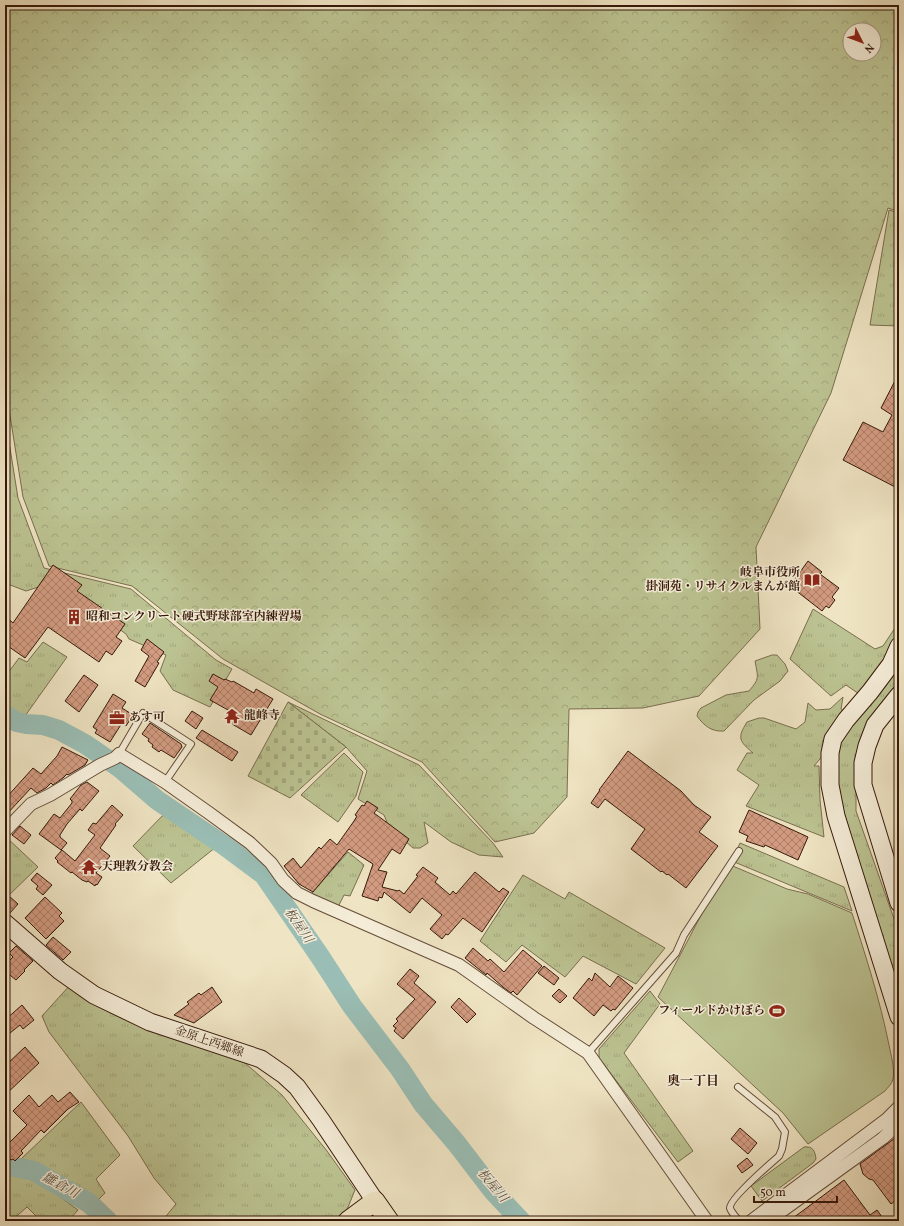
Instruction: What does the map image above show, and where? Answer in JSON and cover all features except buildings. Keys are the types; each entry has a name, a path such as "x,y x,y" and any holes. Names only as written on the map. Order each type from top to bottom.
{"main road":[{"path":"348,1221 375,1201 389,1221"}],"street":[{"path":"899,646 891,664 846,720 833,739 830,753 830,785 836,816 899,1017"},
{"path":"899,695 874,725 863,762 863,785 899,903"},
{"path":"5,831 31,804 50,795 117,756 165,782 250,843 271,863 283,880 297,893 320,905 459,965 534,1018 588,1053 707,1221"},
{"name":"金原上西郷線","path":"5,922 60,971 94,995 150,1022 261,1059 284,1075 297,1087 321,1120 375,1201"},
{"path":"751,1221 893,1118 899,1107"},
{"path":"768,1221 883,1138 899,1123"}],"lane":[{"path":"117,756 143,713 191,744 165,782"},
{"path":"588,1053 676,953 684,935 739,851"},
{"path":"738,1086 775,1117 785,1132 779,1156 739,1193 730,1204 730,1208 739,1221"}],"green space":[{"path":"5,5 899,5 899,212 888,208 831,393 756,547 760,629 699,696 643,708 569,709 567,797 534,833 495,842 422,762 320,714 223,659 132,586 49,566 23,497 8,403 5,405"},
{"path":"889,210 899,213 899,326 870,325"},
{"path":"5,417 18,498 44,568 131,589 216,660 232,669 210,707 173,690 160,671 166,655 129,639 126,634 54,582 26,591 5,583"},
{"path":"813,609 875,649 883,646 899,622 899,683 868,727 856,777 856,811 899,933 899,997 832,772 836,738 842,728 841,726 832,729 828,733 825,742 822,741 826,745 825,753 814,766 819,766 820,800 824,837 746,806 759,785 737,770 747,753 753,753 741,739 742,732 747,722 764,718 796,729 805,722 808,703 816,710 830,709 843,697 841,709 850,716 862,696 846,685 831,696 790,659"},
{"path":"43,642 67,657 25,716 5,710 5,677 19,658 27,662"},
{"path":"772,655 777,655 785,664 788,671 780,681 754,700 724,731 709,728 702,723 697,716 701,708 726,695 749,691 757,680 755,661"},
{"path":"288,702 419,765 493,843 503,857 479,855 451,842 424,822 428,843 420,848 413,848 389,827 384,815 358,799 367,771 346,747"},
{"path":"288,702 346,747 290,798 248,776"},
{"path":"344,753 363,772 356,796 338,822 301,795"},
{"path":"168,810 216,847 171,883 133,846"},
{"path":"6,837 38,867 5,899 5,839"},
{"path":"740,843 844,887 852,911 732,861"},
{"path":"348,852 364,865 350,896 344,895 338,907 311,894"},
{"name":"フィールドかけぼら","path":"728,864 787,889 808,894 852,913 872,979 892,1058 894,1071 891,1084 885,1091 808,1144 783,1113 658,997"},
{"path":"523,875 565,899 569,892 665,948 636,984 583,956 565,977 522,945 506,962 480,941"},
{"path":"71,984 175,1036 245,1063 282,1095 327,1151 355,1190 346,1212 332,1221 162,1221 176,1204 154,1178 128,1136 49,1032 42,1016"},
{"path":"650,991 660,1004 624,1053 693,1151 678,1162 599,1058 599,1049"},
{"path":"81,1102 120,1155 96,1179 105,1193 91,1207 21,1159"},
{"path":"804,1147 810,1147 814,1151 816,1159 813,1163 762,1201 751,1186"},
{"path":"5,1174 21,1175 48,1188 78,1210 68,1221 41,1221 27,1207 11,1221 5,1221"}],"waterway":[{"name":"板屋川","path":"5,715 17,722 43,725 59,730 85,744 120,768 157,800 225,846 264,875 352,1006 400,1069 423,1104 457,1144 493,1191 521,1221"},
{"name":"雛倉川","path":"5,1168 10,1166 34,1171 89,1203 108,1221"}],"place":[{"name":"岐阜市役所 掛洞苑・リサイクルまんが館","path":"812,580"},
{"name":"昭和コンクリート硬式野球部室内練習場","path":"74,617"},
{"name":"龍峰寺","path":"232,716"},
{"name":"あす可","path":"117,718"},
{"name":"天理教分教会","path":"89,867"},
{"name":"フィールドかけぼら","path":"777,1011"}],"district":[{"name":"奥一丁目","path":"693,1082"}]}
